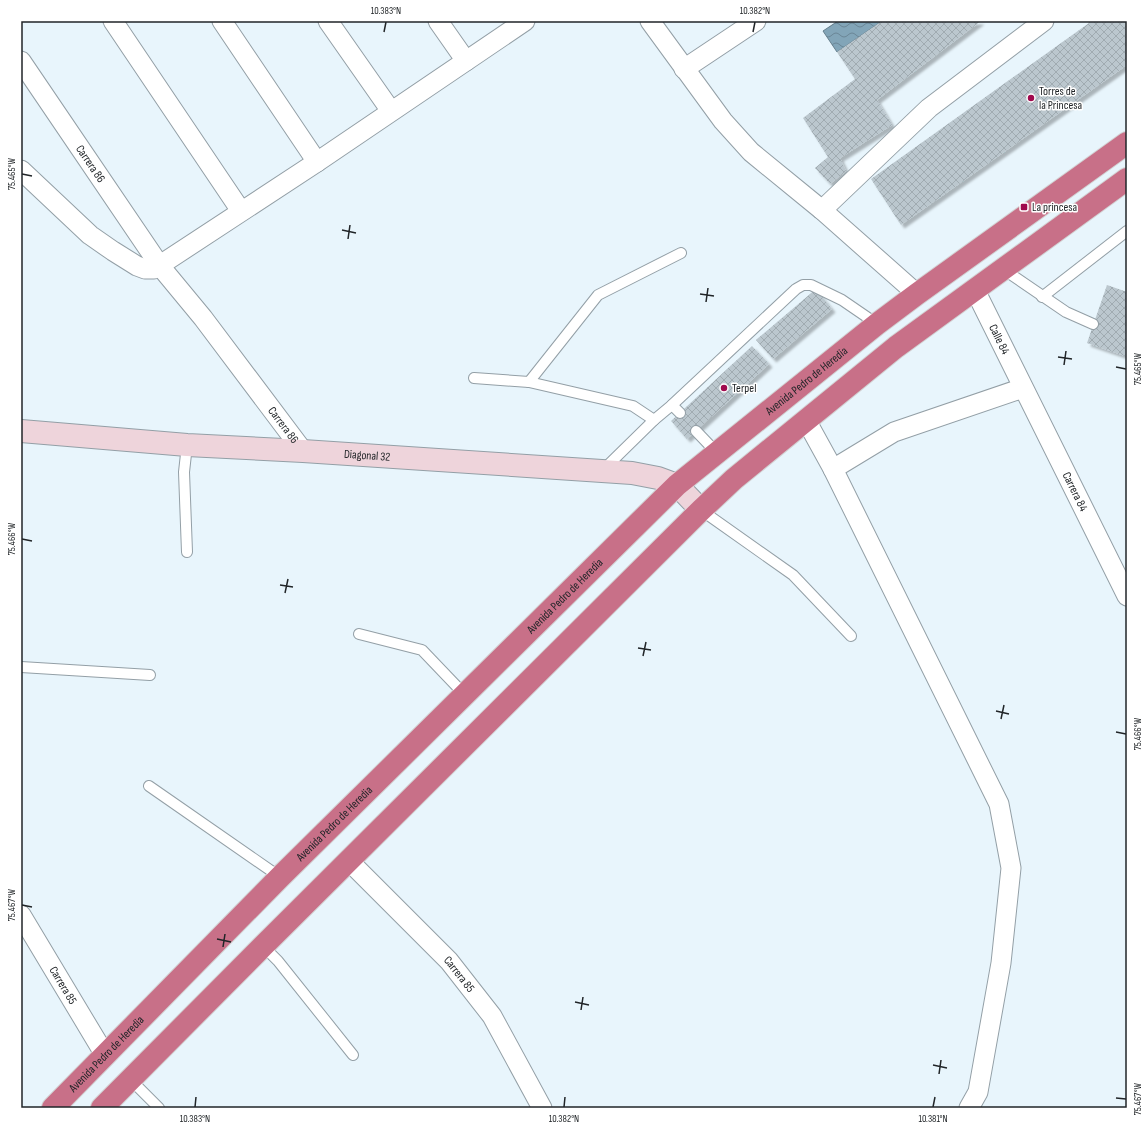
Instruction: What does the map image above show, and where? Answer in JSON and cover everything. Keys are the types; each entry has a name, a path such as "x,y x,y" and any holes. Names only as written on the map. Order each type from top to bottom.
{"highway":[{"name":"Avenida Pedro de Heredia","path":"53,1108 280,876 677,485 877,324 1127,143"},
{"path":"102,1108 701,510 734,479 896,347 1127,179"}],"street":[{"path":"113,21 241,211"},
{"path":"222,21 317,162"},
{"path":"328,21 391,111"},
{"path":"438,21 466,61"},
{"path":"21,170 90,235 137,266 145,269 154,269 317,162 525,21"},
{"path":"650,21 723,122 751,152 822,210 917,294"},
{"path":"684,69 756,21"},
{"path":"822,210 929,108 1044,21"},
{"name":"Carrera 86","path":"21,61 160,266 203,318 303,451"},
{"name":"Calle 84","path":"975,290 1023,388"},
{"path":"833,470 894,432 1023,388"},
{"name":"Carrera 84","path":"1023,388 1127,596"},
{"path":"806,420 833,470 1000,804 1011,868 1000,971 978,1092 969,1108"},
{"name":"Diagonal 32","path":"21,432 187,445 303,451 632,474 651,477 677,485 701,510"},
{"name":"Carrera 85","path":"349,861 449,962 492,1016 542,1108"},
{"name":"Carrera 85","path":"21,915 104,1055"}],"lane":[{"path":"1042,297 1127,231"},
{"path":"528,382 598,295 681,253"},
{"path":"1003,269 1066,312 1093,324"},
{"path":"602,471 654,420 796,289 803,285 811,285 827,292 842,300 877,324"},
{"path":"474,378 528,382 634,406 654,420"},
{"path":"672,405 680,413"},
{"path":"696,431 717,453"},
{"path":"187,445 184,472 187,552"},
{"path":"701,510 793,575 851,636"},
{"path":"359,634 422,650 465,695"},
{"path":"21,667 150,675"},
{"path":"149,786 280,876"},
{"path":"263,946 278,961 353,1055"},
{"path":"130,1079 159,1108"}],"water":[{"path":"838,21 882,21 837,52 823,31"}],"building":[{"path":"882,21 981,21 877,100 892,125 840,158 846,171 830,184 815,168 828,157 803,118 855,79 837,52"},
{"name":"Torres de la Princesa","path":"1087,21 1125,21 1127,24 1127,65 901,225 871,179 1089,23"},
{"path":"1107,285 1127,292 1127,349 1125,356 1087,343"},
{"path":"816,289 832,309 773,359 756,340"},
{"name":"Terpel","path":"752,346 769,364 687,439 671,421"}],"place":[{"name":"Torres de la Princesa","path":"1031,98"},
{"name":"La princesa","path":"1024,207"},
{"name":"Terpel","path":"724,388"}]}
